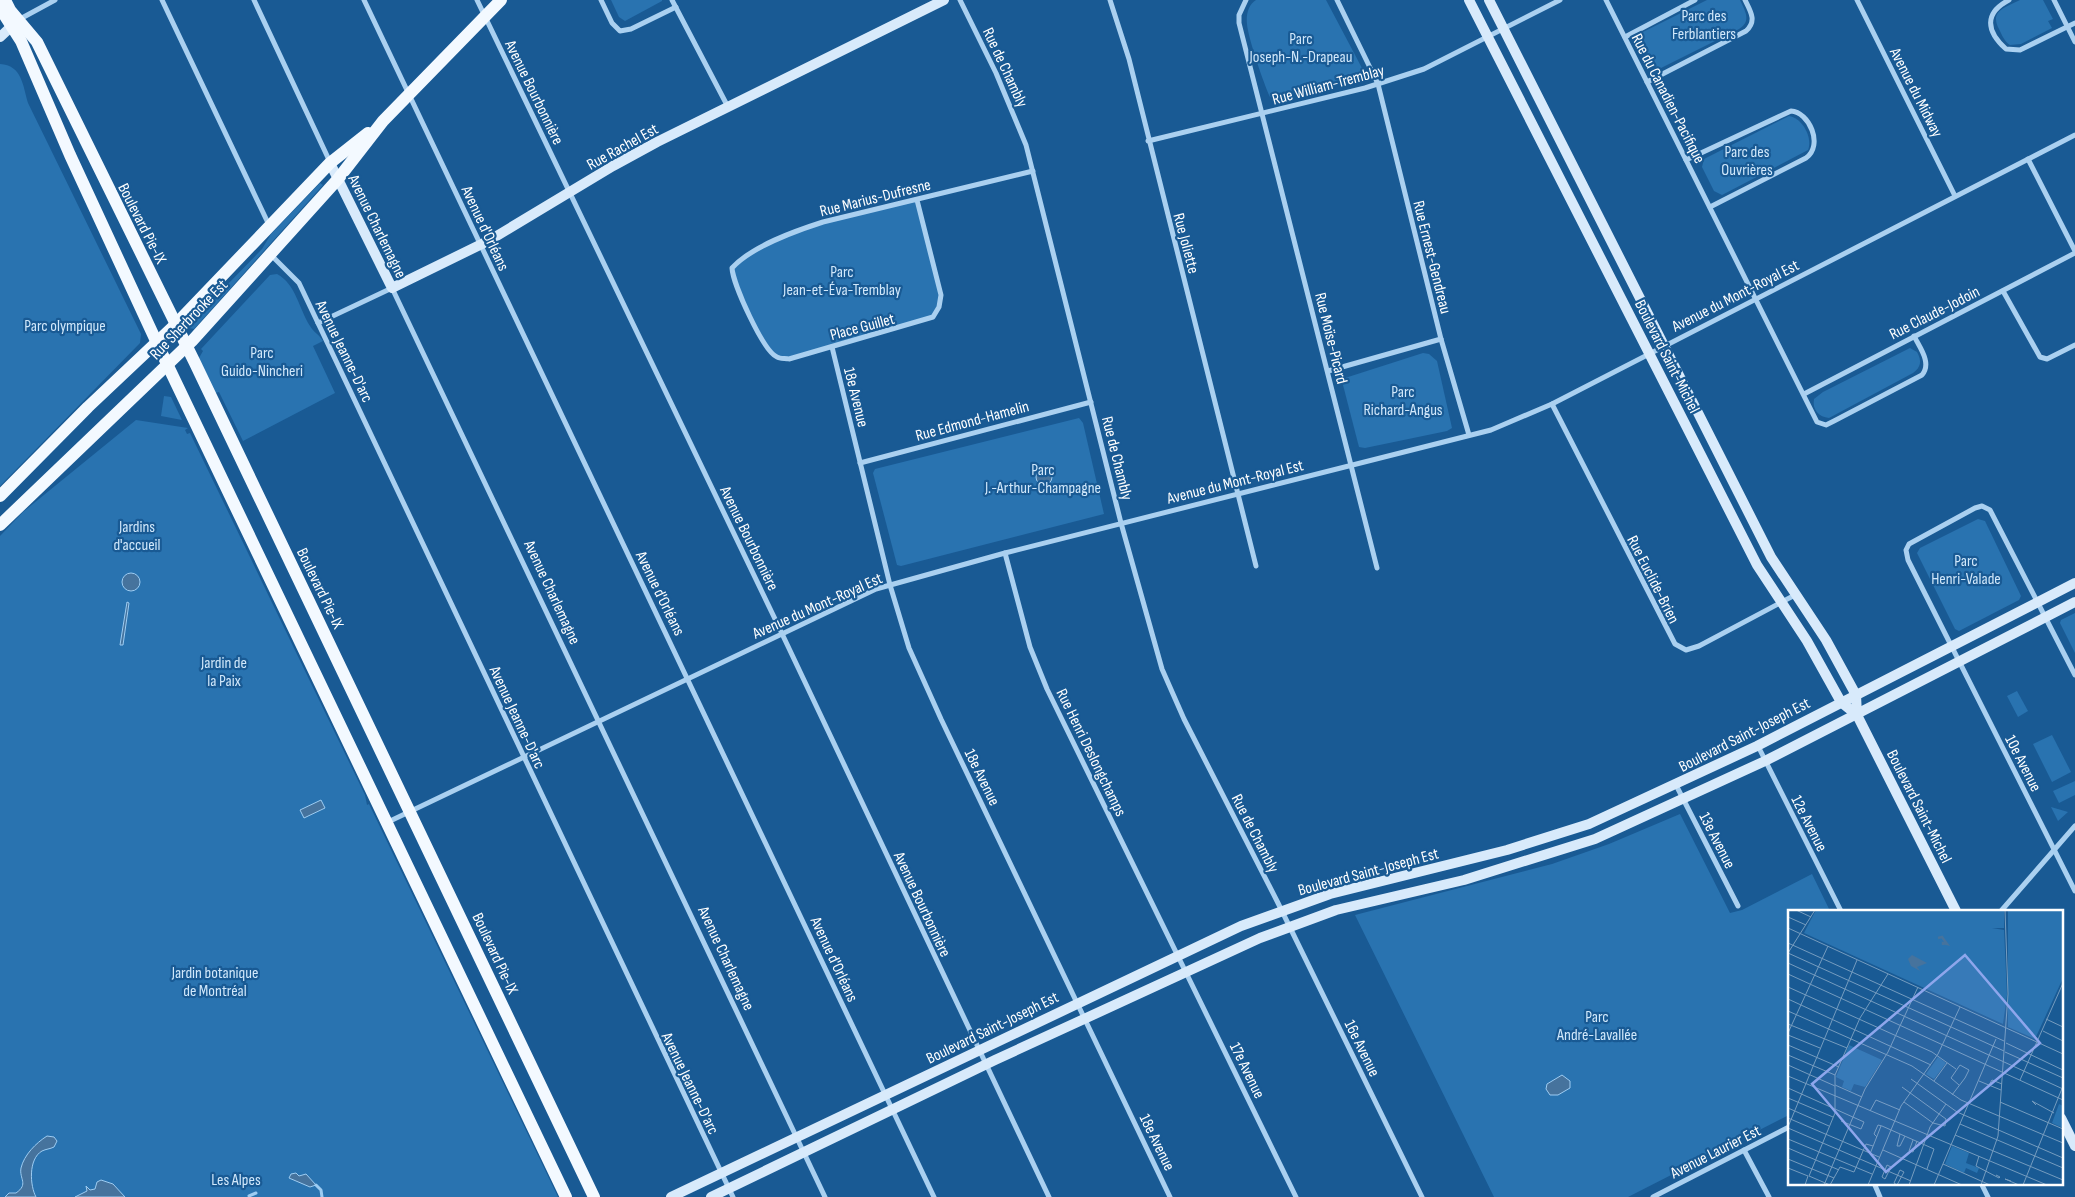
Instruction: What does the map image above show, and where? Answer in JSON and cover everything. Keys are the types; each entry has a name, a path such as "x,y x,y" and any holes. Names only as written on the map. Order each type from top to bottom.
{"main road":[{"name":"Boulevard Pie-IX","path":"5,0 10,10 10,24"},
{"name":"Rue Sherbrooke Est","path":"0,525 187,346 338,179 383,121 501,0"},
{"name":"Rue Rachel Est","path":"392,288 480,245 613,166 944,0"},
{"name":"Boulevard Saint-Michel","path":"1469,0 1757,565 1807,640 1841,702 1857,715"},
{"name":"Boulevard Saint-Michel","path":"1489,0 1770,557 1826,640 1856,695 1857,715 1955,910"},
{"name":"Boulevard Pie-IX","path":"0,8 22,41 70,155 157,343 566,1197"},
{"name":"Boulevard Pie-IX","path":"10,24 37,42 187,346 594,1197"},
{"path":"0,37 10,24"},
{"name":"Rue Sherbrooke Est","path":"0,496 88,407 176,324 330,162 383,121"},
{"name":"Avenue Charlemagne","path":"330,162 392,288"},
{"name":"Boulevard Saint-Joseph Est","path":"671,1197 886,1096 1177,955 1282,910 1330,894 1490,854 1589,824 1757,746 2075,583"},
{"name":"Boulevard Saint-Joseph Est","path":"711,1197 730,1193 803,1152 985,1065 1185,971 1290,926 1344,908 1464,880 1595,839 1684,800 1765,761 2075,602"},
{"path":"2062,1120 2075,1146"}],"street":[{"path":"10,24 54,0"},
{"path":"162,0 269,226"},
{"name":"Avenue Charlemagne","path":"254,0 330,162"},
{"name":"Avenue d'Orléans","path":"364,0 934,1197"},
{"name":"Avenue Bourbonnière","path":"477,0 782,634 1048,1197"},
{"path":"601,0 612,23 620,31 625,32 676,7"},
{"path":"672,0 728,108"},
{"name":"Rue de Chambly","path":"960,0 1017,120 1033,171 1121,524 1162,669 1184,719 1282,910"},
{"name":"Rue Joliette","path":"1110,0 1123,34 1148,141 1256,566"},
{"name":"Rue Moïse-Picard","path":"1246,0 1239,14 1239,23 1377,568"},
{"name":"Rue Ernest-Gendreau","path":"1337,0 1378,84 1441,339 1469,435"},
{"name":"Rue William-Tremblay","path":"1148,141 1263,114 1378,84 1424,69 1560,0"},
{"name":"Rue du Canadien-Pacifique","path":"1606,0 1804,394 1813,418 1817,422 1826,425 1922,375 1926,366 1926,360 1914,336"},
{"path":"1625,37 1695,0"},
{"path":"1647,82 1746,31 1751,25 1753,17 1745,0"},
{"name":"Avenue du Midway","path":"1857,0 1956,196"},
{"path":"2009,0 1997,6 1990,18 1990,24 2000,44 2006,49 2020,50 2075,23"},
{"path":"2054,0 2075,42"},
{"path":"1686,160 1791,111 1800,114 1804,118 1815,138 1814,149 1806,158 1710,207"},
{"name":"Avenue du Mont-Royal Est","path":"388,822 860,596 1005,553 1469,435 1512,422 1552,404 1755,298 2075,136"},
{"path":"2028,159 2075,252"},
{"name":"Rue Marius-Dufresne","path":"732,268 741,259 794,232 823,222 1033,171"},
{"name":"Place Guillet","path":"732,268 737,288 767,348 777,357 789,359 923,322 933,317 940,306 941,295 917,200"},
{"name":"Rue Claude-Jodoin","path":"1804,394 2075,252"},
{"name":"Avenue Jeanne-D'arc","path":"271,255 295,277 318,323 730,1193"},
{"name":"Avenue Charlemagne","path":"392,288 825,1197"},
{"name":"Rue Rachel Est","path":"318,323 392,288"},
{"path":"2003,291 2035,352 2044,358 2075,345"},
{"path":"1328,371 1441,339"},
{"name":"18e Avenue","path":"832,347 890,586 910,648 941,719 1170,1197"},
{"name":"Rue Edmond-Hamelin","path":"860,463 1091,402"},
{"name":"Rue Euclide-Brien","path":"1552,404 1675,644 1686,650 1699,646 1795,595"},
{"name":"10e Avenue","path":"2038,602 1993,514 1986,508 1975,508 1913,541 1906,550 1908,560 2075,890"},
{"name":"Rue Henri Deslongchamps","path":"1005,553 1030,647 1046,689 1177,955"},
{"path":"2038,602 2075,675"},
{"name":"12e Avenue","path":"1757,746 1840,910"},
{"name":"13e Avenue","path":"1676,785 1738,906"},
{"path":"2002,910 2075,826"},
{"name":"16e Avenue","path":"1282,910 1422,1197"},
{"name":"17e Avenue","path":"1177,955 1296,1197"},
{"name":"Avenue Laurier Est","path":"1653,1197 1788,1128"},
{"path":"1744,1150 1768,1197"},
{"path":"1874,1184 1880,1197"},
{"path":"1982,1184 1988,1197"}],"green space":[{"path":"611,0 662,1 625,21 619,17"},
{"name":"Parc Joseph-N.-Drapeau","path":"1256,0 1326,0 1363,70 1359,79 1275,99 1270,97 1260,72 1248,31 1248,10"},
{"name":"Parc des Ferblantiers","path":"1707,0 1740,0 1746,16 1745,23 1739,29 1659,69 1650,64 1639,42 1642,36 1641,33"},
{"path":"2020,0 2043,0 2053,19 2048,21 2052,28 2021,44 2010,45 2002,36 1996,23 1996,18 2000,10"},
{"name":"Parc olympique","path":"0,64 13,68 23,83 28,103 141,334 140,343 0,486"},
{"name":"Parc des Ouvrières","path":"1789,116 1799,121 1806,130 1809,140 1808,150 1722,195 1714,191 1702,167 1704,159"},
{"path":"320,183 323,185 194,329 189,328 189,324 262,249 271,234"},
{"name":"Parc Jean-et-Éva-Tremblay","path":"917,200 941,295 933,317 789,359 778,358 771,352 750,317 732,268 748,255 768,243 792,233 845,217"},
{"name":"Parc Guido-Nincheri","path":"277,274 289,284 310,326 323,341 313,346 335,393 243,441 219,392 215,393 199,358 203,351 201,349 270,275"},
{"path":"1910,348 1917,352 1920,358 1919,366 1913,373 1829,418 1822,416 1815,410 1814,399 1823,392"},
{"name":"Parc Richard-Angus","path":"1423,353 1429,354 1437,361 1452,428 1447,431 1365,448 1359,447 1343,385 1345,378"},
{"path":"164,396 171,397 182,420 161,416"},
{"name":"Parc J.-Arthur-Champagne","path":"1079,418 1083,423 1104,514 901,566 897,565 873,473 875,469"},
{"name":"Jardin botanique de Montréal","path":"136,420 188,428 185,430 187,434 190,433 365,795 367,805 369,804 558,1197 0,1197 0,536 23,512"},
{"name":"Parc Henri-Valade","path":"1978,519 1985,521 2021,596 2019,600 1959,631 1955,629 1917,553 1920,548"},
{"path":"2075,613 2075,653 2060,623 2061,620"},
{"path":"2017,691 2028,711 2018,717 2007,696"},
{"path":"2052,735 2071,772 2052,782 2033,744"},
{"path":"2075,781 2075,795 2059,803 2053,791"},
{"path":"2051,807 2068,812 2058,821"},
{"name":"Parc André-Lavallée","path":"1680,814 1730,913 1742,910 1812,874 1830,910 1788,910 1788,1116 1628,1197 1494,1197 1355,915 1552,864 1609,844"}],"shaded area":[{"path":"1041,469 1047,469 1052,474 1050,483 1041,485 1036,480 1036,474"},
{"path":"131,573 137,576 140,582 137,588 131,591 125,588 122,582 125,576"},
{"path":"127,602 129,603 123,645 120,645"},
{"path":"321,800 325,808 304,818 300,810"},
{"path":"1562,1075 1570,1081 1570,1088 1558,1095 1550,1095 1546,1089 1547,1084"},
{"path":"47,1136 54,1137 57,1141 54,1147 42,1151 34,1160 32,1166 32,1186 36,1197 5,1197 9,1193 16,1193 20,1190 23,1184 21,1168 25,1158"},
{"path":"296,1173 299,1176 306,1174 316,1185 310,1187 289,1178 291,1174"},
{"path":"101,1180 113,1184 125,1197 75,1197 87,1191 86,1186 90,1190 95,1189 97,1182"}],"waterway":[{"path":"316,1185 321,1190 322,1197"},
{"path":"249,1196 256,1193"}],"park label":[{"name":"Jardins d'accueil","path":"137,535"},
{"name":"Jardin de la Paix","path":"224,671"},
{"name":"Les Alpes","path":"236,1179"}]}
